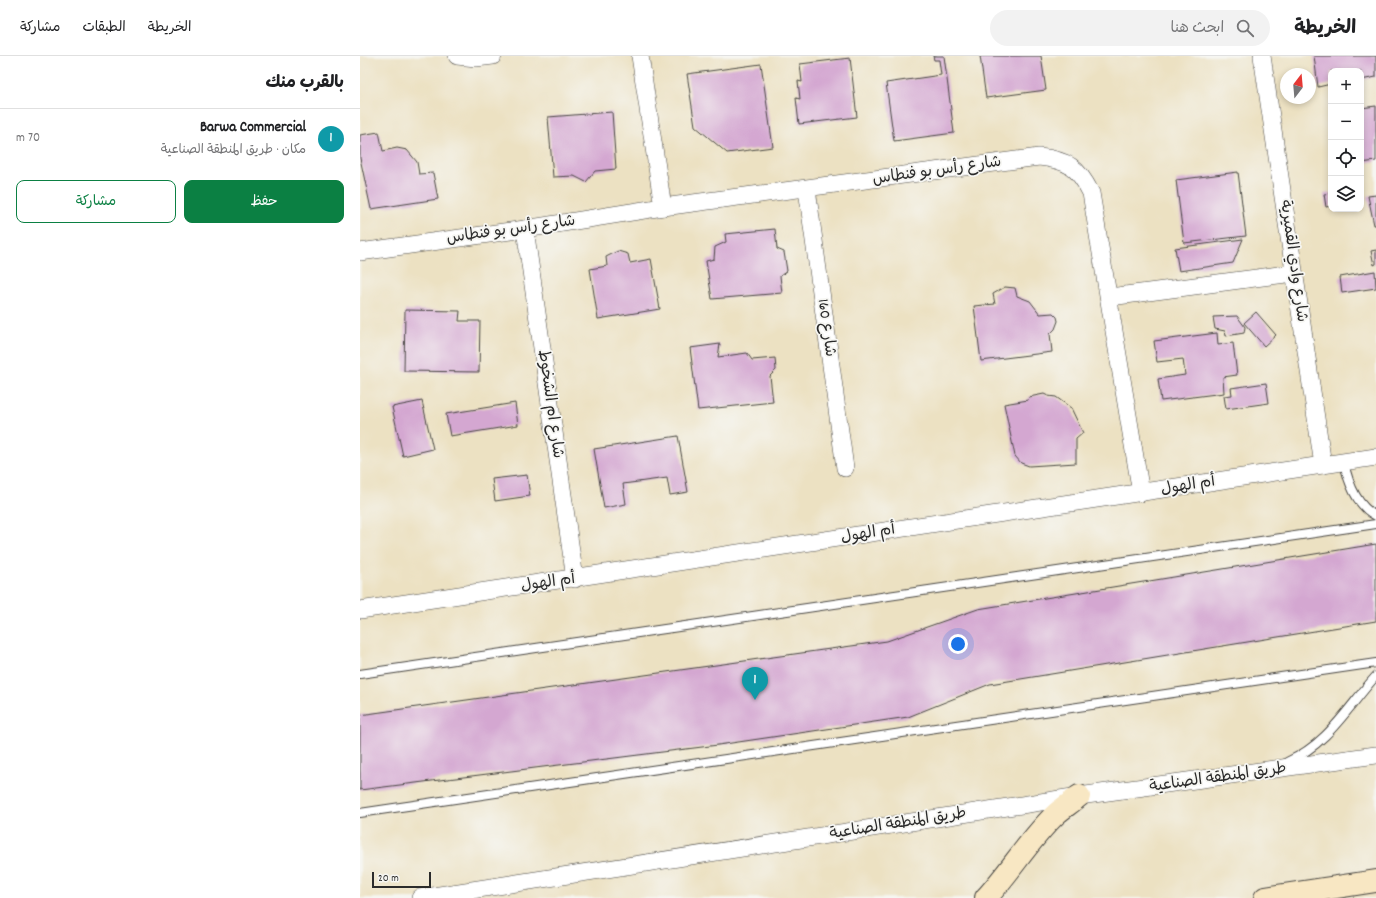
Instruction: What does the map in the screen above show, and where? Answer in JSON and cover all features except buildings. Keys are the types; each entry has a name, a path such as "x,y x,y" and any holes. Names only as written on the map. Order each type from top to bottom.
{"street":[{"path":"457,56 476,58 493,56"},
{"path":"640,56 663,207"},
{"name":"شارع وادي القميرية","path":"1262,56 1323,465"},
{"name":"شارع رأس بو فنطاس","path":"360,252 525,229 663,207 1039,157 1054,158 1070,164 1083,176 1091,193 1110,297 1141,493"},
{"name":"شارع 160","path":"807,189 845,468"},
{"name":"شارع ام الشخوط","path":"525,229 575,579"},
{"path":"1110,297 1294,272"},
{"name":"أم الهول","path":"360,610 575,579 1376,457"},
{"name":"طريق المنطقة الصناعية","path":"420,898 1079,796 1376,756"},
{"path":"986,898 1001,882 1043,829 1058,813 1079,796"},
{"path":"1265,898 1376,881"}],"lane":[{"path":"1344,462 1352,489 1360,503 1376,516"},
{"path":"360,674 1376,524"},
{"path":"360,813 1376,664"},
{"path":"1267,771 1300,756 1319,742 1338,724 1376,676"}],"place":[{"name":"Barwa Commercial","path":"755,700"}]}
